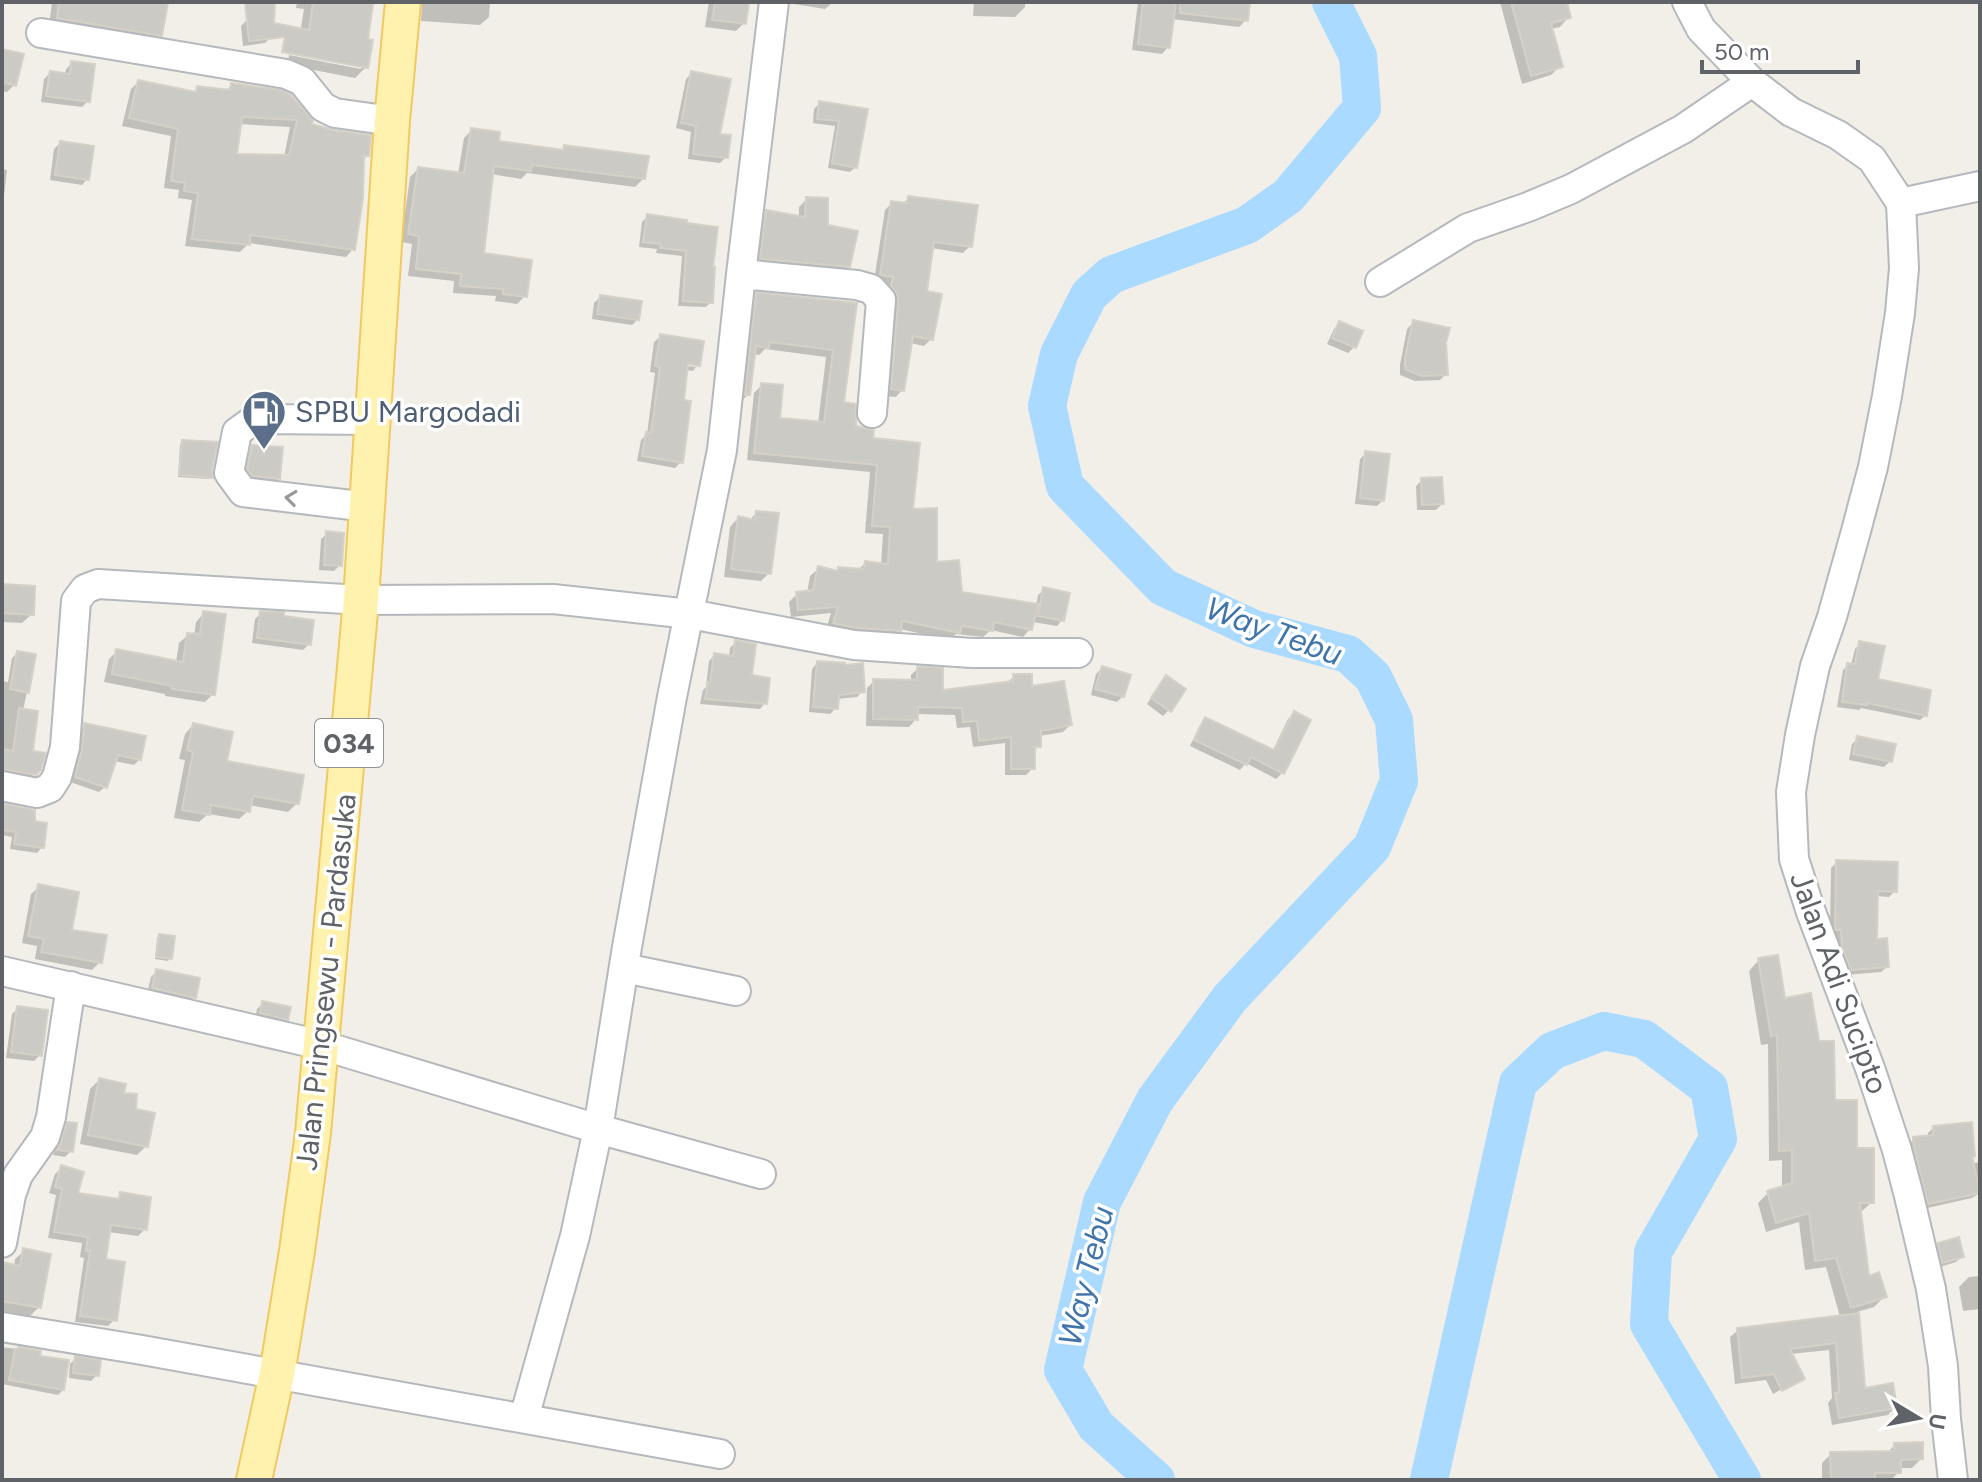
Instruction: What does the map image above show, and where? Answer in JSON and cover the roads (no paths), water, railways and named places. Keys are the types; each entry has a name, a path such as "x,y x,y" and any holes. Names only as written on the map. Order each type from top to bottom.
{"main road":[{"name":"Jalan Pringsewu - Pardasuka","path":"254,1480 277,1374 311,1148 361,600 392,121 403,2"}],"street":[{"path":"524,1418 575,1236 598,1129 672,697 722,450 774,2"},
{"path":"1687,2 1701,29 1752,82 1791,112 1838,135 1872,159 1901,203 1980,186"},
{"path":"41,33 286,74 302,81 323,107 335,113 392,121"},
{"path":"1380,282 1468,228 1571,189 1669,137 1752,82"},
{"name":"Jalan Adi Sucipto","path":"1901,203 1904,268 1884,410 1856,531 1815,666 1791,792 1794,859 1876,1084 1897,1150 1931,1289 1943,1366 1953,1480"},
{"path":"741,274 871,289 881,300 872,413"},
{"path":"368,507 243,492 229,473 237,432 255,419 374,420"},
{"path":"2,786 37,793 50,788 57,777 65,747 76,601 85,589 98,584 361,600 553,599 690,614 854,645 972,653 1078,653"},
{"path":"624,968 736,991"},
{"path":"2,971 321,1045 598,1129 761,1174"},
{"path":"2,1243 18,1175 45,1137 51,1117 71,986"},
{"path":"2,1327 720,1454"}],"waterway":[{"name":"Way Tebu","path":"1156,1480 1096,1426 1063,1370 1102,1202 1155,1100 1230,998 1372,847 1399,781 1394,720 1373,677 1348,654 1254,629 1163,587 1065,486 1047,406 1059,354 1089,295 1111,275 1247,225 1288,196 1362,108 1358,56 1331,2"},
{"name":"Way Tebu","path":"1429,1480 1518,1083 1552,1051 1604,1031 1644,1039 1709,1088 1718,1139 1653,1252 1649,1324 1742,1480"}],"place":[{"name":"SPBU Margodadi","path":"264,451"}]}
